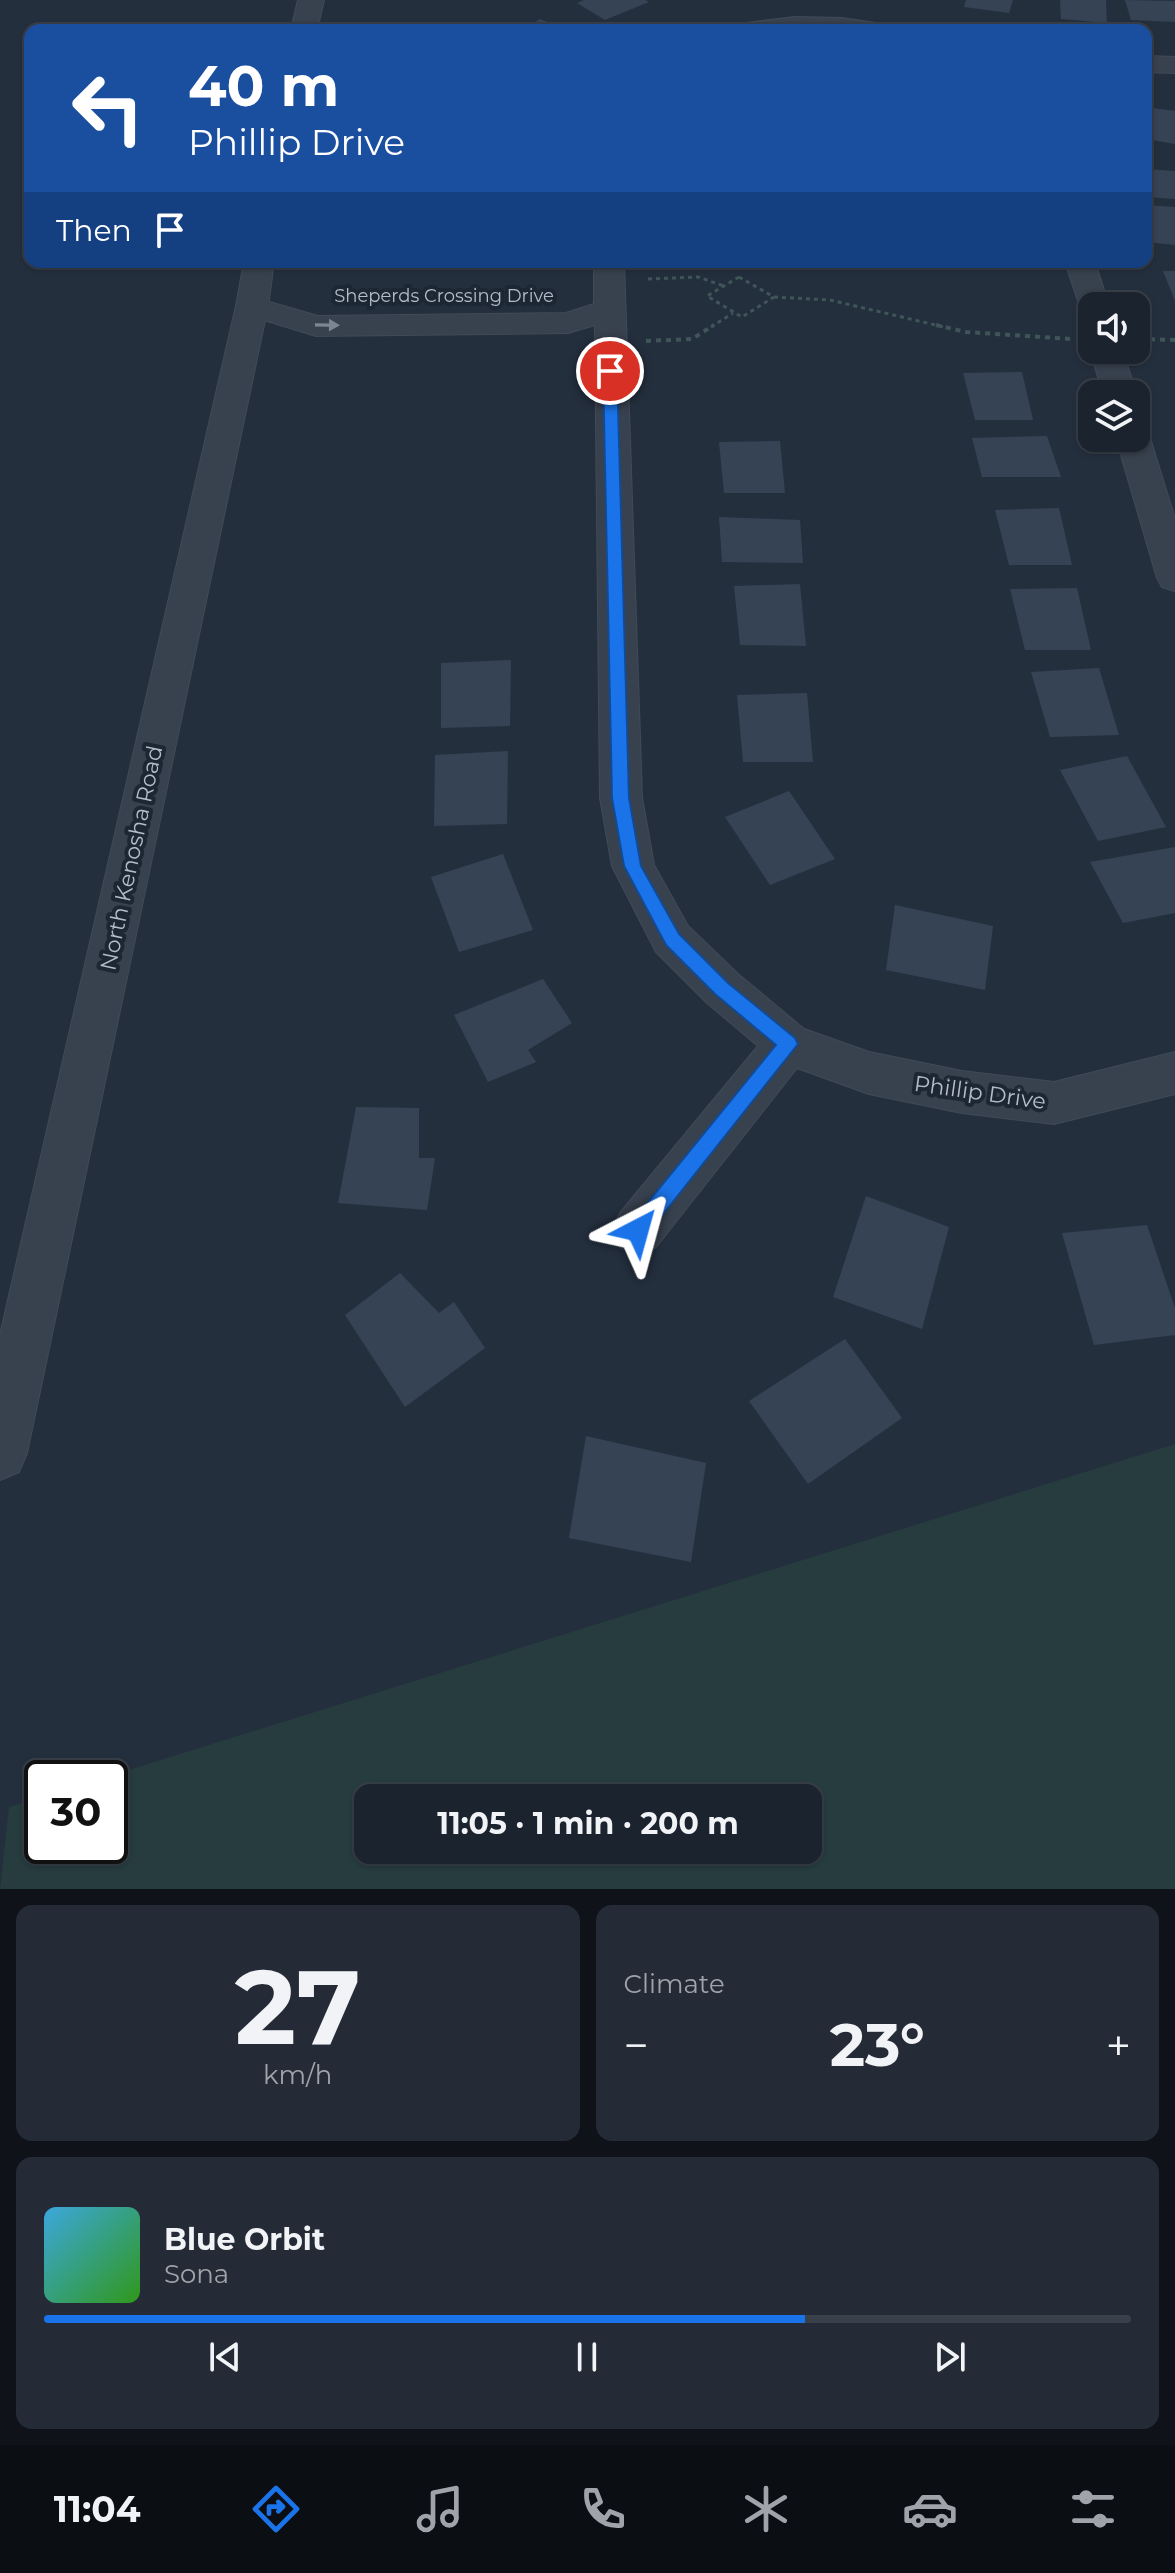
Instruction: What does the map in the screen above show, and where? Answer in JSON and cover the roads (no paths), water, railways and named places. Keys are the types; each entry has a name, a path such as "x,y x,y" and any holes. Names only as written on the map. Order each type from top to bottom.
{"street":[{"path":"305,24 311,0"},
{"path":"1152,64 1175,65"},
{"name":"North Kenosha Road","path":"0,1453 258,268"},
{"name":"Phillip Drive","path":"609,268 621,798 633,866 672,939 722,988 788,1044 869,1073 962,1092 1054,1103 1175,1073"},
{"path":"1082,268 1089,292"},
{"name":"Sheperds Crossing Drive","path":"252,306 319,296"},
{"name":"Sheperds Crossing Drive","path":"381,296 568,297 609,325"},
{"name":"Sheperds Crossing Drive","path":"252,306 316,326 609,325"},
{"path":"1137,452 1175,578"},
{"path":"638,1230 788,1044"}]}
